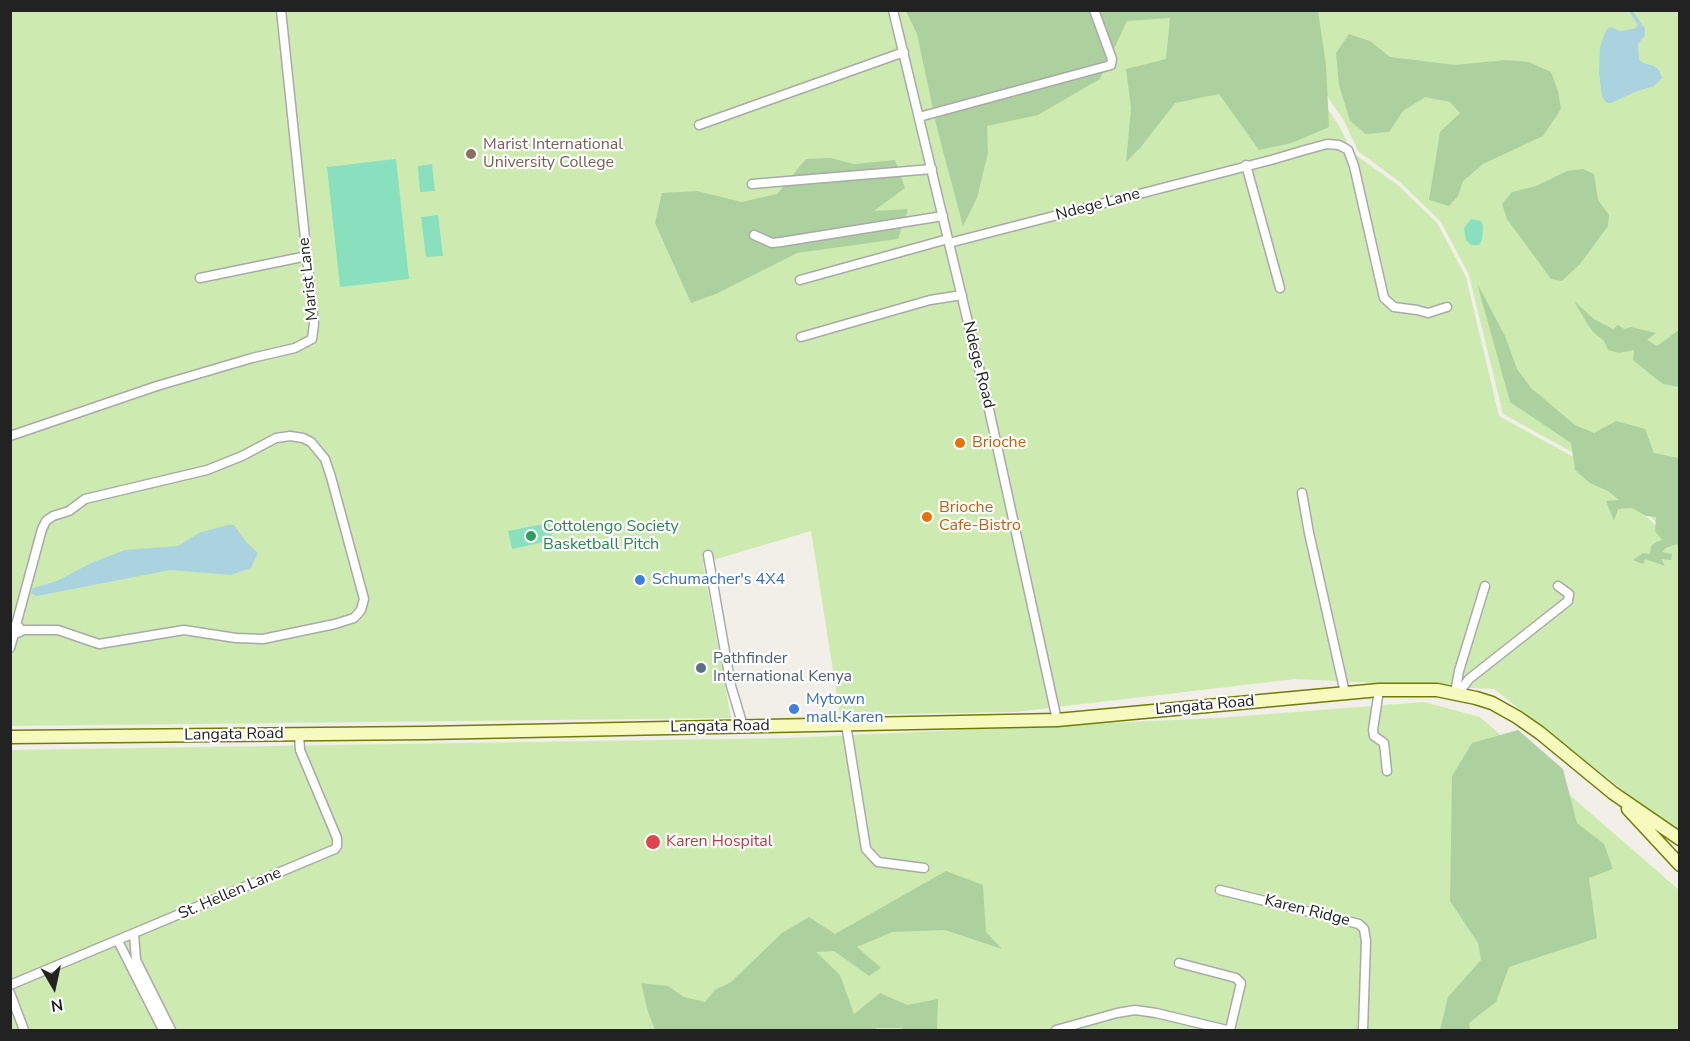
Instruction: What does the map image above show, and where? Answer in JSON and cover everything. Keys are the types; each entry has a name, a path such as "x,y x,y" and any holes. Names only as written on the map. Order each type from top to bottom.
{"main road":[{"name":"Langata Road","path":"10,737 1057,720 1379,690 1428,690 1458,694 1492,703 1517,717 1613,793 1680,838"},
{"name":"Langata Road","path":"1613,793 1680,865"}],"street":[{"name":"Marist Lane","path":"10,436 157,386 295,348 312,339 314,324 281,10"},
{"name":"Ndege Road","path":"893,10 990,414 1057,720"},
{"path":"919,117 1111,65 1112,58 1094,10"},
{"path":"699,125 904,52"},
{"name":"Ndege Lane","path":"800,280 1327,144 1344,147 1350,154 1384,298 1394,307 1428,313 1447,307"},
{"path":"1246,165 1280,288"},
{"path":"752,184 932,169"},
{"path":"754,235 772,243 782,243 943,216"},
{"path":"200,278 307,256"},
{"path":"801,338 930,300 962,295"},
{"path":"10,648 14,630 42,529 46,521 53,516 69,511 85,499 207,470 242,456 276,438 290,436 303,438 311,442 324,459 332,477 363,595 361,610 354,618 263,639 236,638 184,630 99,644 58,630 14,630"},
{"path":"1302,494 1345,693"},
{"path":"708,555 731,686 743,726"},
{"path":"1458,694 1459,670 1485,586"},
{"path":"1458,694 1469,679 1568,601 1569,594 1558,586"},
{"path":"1379,690 1373,730 1374,736 1384,743 1388,771"},
{"path":"846,724 866,849 878,862 924,868"},
{"name":"St. Hellen Lane","path":"10,985 335,849 337,838 300,750 299,734"},
{"name":"Karen Ridge","path":"1220,890 1359,924 1364,929 1366,941 1363,1030"},
{"path":"134,934 136,960 171,1030"},
{"path":"118,941 164,1030"},
{"path":"1056,1030 1129,1010 1145,1011 1202,1028 1229,1030 1241,983 1236,978 1179,963"},
{"path":"10,993 24,1030"}],"green space":[{"path":"10,11 1260,11 1338,124 1353,153 1399,186 1437,223 1466,277 1499,416 1588,465 1667,535 1679,525 1679,834 1494,689 1295,679 1015,712 840,715 811,531 703,563 731,718 11,726"},
{"path":"906,11 1318,11 1326,65 1329,127 1292,143 1259,150 1219,94 1175,103 1141,147 1126,162 1131,108 1126,69 1166,59 1170,18 1127,21 1100,79 1038,115 987,126 988,153 977,198 963,226 937,128 917,34"},
{"path":"1269,11 1679,11 1680,520 1666,531 1592,463 1503,414 1469,275 1441,222 1401,183 1358,151 1344,121"},
{"path":"1349,34 1370,41 1390,57 1455,65 1506,60 1529,62 1551,72 1558,91 1561,109 1543,136 1483,164 1463,181 1458,196 1449,206 1429,200 1440,132 1460,113 1450,102 1425,97 1403,111 1389,132 1366,134 1350,121 1339,85 1336,53"},
{"path":"831,158 854,164 895,160 905,188 874,211 908,209 898,239 797,253 716,294 691,303 655,223 662,193 697,191 742,202 777,194 806,159"},
{"path":"396,159 409,279 340,287 327,167"},
{"path":"432,164 435,191 420,192 418,166"},
{"path":"1583,169 1594,174 1598,200 1609,215 1608,226 1580,264 1562,281 1551,279 1507,219 1502,204 1512,192 1536,186 1567,171"},
{"path":"438,215 443,256 426,257 421,217"},
{"path":"1471,219 1481,221 1483,226 1482,240 1479,245 1471,245 1466,240 1464,228"},
{"path":"1477,283 1505,336 1517,369 1531,388 1575,425 1594,433 1616,421 1645,429 1654,453 1679,458 1679,549 1677,544 1662,552 1672,554 1671,560 1661,559 1665,566 1645,559 1643,564 1633,560 1643,553 1650,554 1651,546 1662,540 1655,531 1656,517 1646,516 1632,508 1618,509 1614,521 1606,501 1619,500 1608,491 1590,483 1575,470 1571,443 1510,402"},
{"path":"1574,301 1594,319 1613,329 1618,325 1624,329 1631,327 1656,333 1647,340 1657,346 1679,330 1679,387 1663,384 1633,360 1634,350 1619,353 1608,350 1604,341 1593,332"},
{"name":"Cottolengo Society Basketball Pitch","path":"549,523 553,540 512,549 508,531"},
{"path":"1424,702 1480,717 1679,890 1679,1030 11,1030 10,750 788,738 1217,718"},
{"path":"1518,730 1563,769 1577,823 1604,844 1613,869 1589,878 1597,938 1509,967 1496,1002 1469,1023 1470,1030 1440,1030 1448,997 1481,960 1478,943 1450,901 1452,776 1472,743"},
{"path":"946,871 983,885 986,932 1002,949 945,930 892,932 857,947 881,968 869,976 834,951 816,952 840,975 854,1014 880,993 907,1005 938,999 937,1030 876,1028 875,1030 655,1030 641,983 668,986 684,997 705,1002 715,990 731,982 782,933 809,917 835,934"}],"water":[{"path":"1629,11 1633,11 1645,29 1645,35 1638,44 1639,60 1654,66 1659,70 1662,78 1654,86 1607,103 1602,97 1599,73 1600,47 1606,30 1610,27 1620,31 1634,29 1638,25"},
{"path":"234,525 246,542 258,553 251,568 231,575 170,570 37,596 31,593 33,588 57,581 91,563 125,550 178,546 199,533"}],"place":[{"name":"Marist International University College","path":"471,154"},
{"name":"Brioche","path":"960,443"},
{"name":"Brioche Cafe-Bistro","path":"927,517"},
{"name":"Cottolengo Society Basketball Pitch","path":"531,536"},
{"name":"Schumacher's 4X4","path":"640,580"},
{"name":"Pathfinder International Kenya","path":"701,668"},
{"name":"Mytown mall Karen","path":"794,709"},
{"name":"Karen Hospital","path":"653,842"}]}
